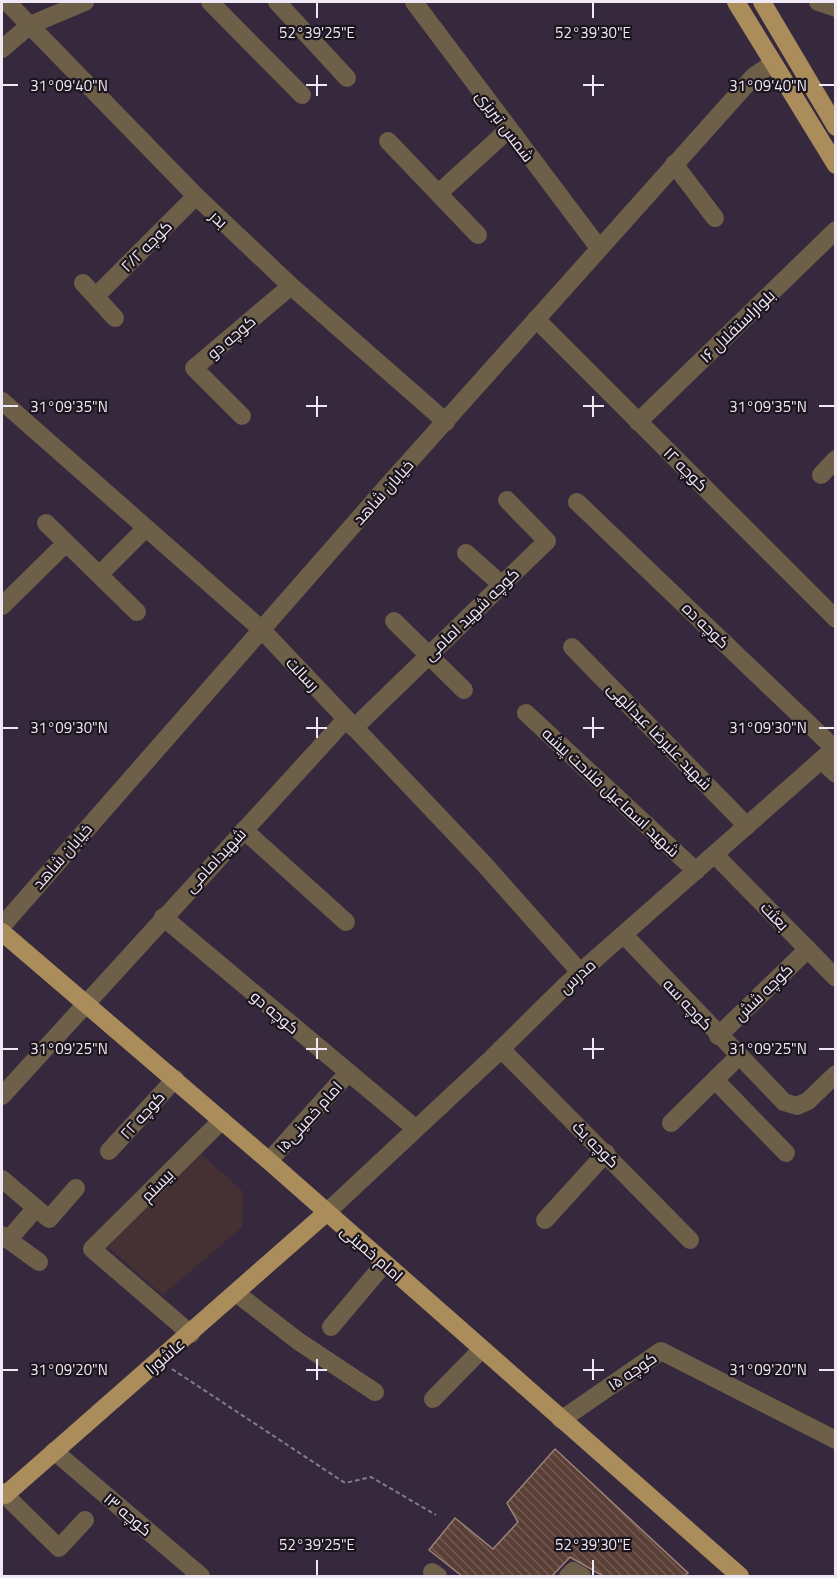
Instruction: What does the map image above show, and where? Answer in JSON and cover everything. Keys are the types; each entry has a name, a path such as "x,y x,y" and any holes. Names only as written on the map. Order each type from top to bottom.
{"main road":[{"path":"736,2 836,165"},
{"path":"762,2 836,127"},
{"name":"امام خمینی","path":"3,935 175,1079 740,1576"},
{"name":"عاشورا","path":"2,1494 160,1361 326,1213"}],"street":[{"name":"بدر","path":"7,2 196,196 291,286 446,422"},
{"path":"2,49 30,25 85,2"},
{"path":"210,2 302,95"},
{"path":"277,2 347,78"},
{"name":"شمس تبریزی","path":"414,2 508,130 599,248"},
{"path":"818,2 836,8"},
{"name":"خیابان شاهد","path":"3,935 261,629 674,164 754,76 772,64"},
{"path":"440,192 508,130"},
{"path":"388,141 440,192 478,235"},
{"path":"674,164 715,218"},
{"name":"کوچه ۲/۲","path":"96,296 196,196"},
{"name":"بلواراستقلال ۱۶","path":"638,422 836,230"},
{"path":"83,283 115,318"},
{"name":"کوچه دو","path":"242,416 194,368 291,286"},
{"name":"کوچه ۱۲","path":"536,319 836,619"},
{"name":"رسالت","path":"2,400 261,629 484,864 580,972"},
{"path":"820,475 836,459"},
{"name":"کوچه شهید امامی","path":"350,723 428,656 547,541 507,500"},
{"name":"کوچه ده","path":"577,502 830,752 836,774"},
{"path":"46,523 137,612"},
{"path":"100,574 146,528"},
{"path":"2,606 66,543"},
{"path":"466,553 502,585"},
{"path":"394,621 464,690"},
{"name":"شهید علیرضا عبدالهی","path":"572,647 747,826"},
{"name":"شهید اسماعیل فلاحت پیشه","path":"526,713 696,871"},
{"name":"شهیدامامی","path":"2,1096 85,1002 244,830 350,723"},
{"name":"مدرس","path":"326,1213 501,1050 580,972 830,752"},
{"path":"244,830 346,922"},
{"name":"بعثت","path":"715,855 836,978"},
{"name":"کوچه دو","path":"163,917 415,1128"},
{"name":"کوچه سه","path":"624,935 738,1057 784,1102 798,1106 808,1101 836,1074"},
{"name":"کوچه شش","path":"718,1036 808,949"},
{"name":"کوچه یک","path":"501,1050 606,1153 690,1240"},
{"path":"671,1123 738,1057"},
{"name":"امام خمینی۱۵","path":"269,1161 348,1073"},
{"name":"کوچه ۲۲","path":"109,1151 175,1079"},
{"path":"715,1080 786,1153"},
{"name":"بیستم","path":"191,1334 92,1249 222,1120"},
{"path":"544,1220 606,1153"},
{"path":"2,1179 49,1219 75,1188"},
{"path":"36,1208 5,1238 39,1262"},
{"path":"331,1327 384,1264"},
{"path":"236,1293 298,1341 375,1392"},
{"path":"433,1399 481,1350"},
{"name":"کوچه ۱۵","path":"561,1420 661,1352 836,1440"},
{"name":"کوچه ۱۳","path":"54,1451 201,1576"},
{"path":"2,1494 59,1548 85,1520"},
{"path":"568,1576 573,1571 582,1576"}],"path":[{"path":"160,1361 345,1483 371,1477 436,1515"}],"shaded area":[{"path":"196,1149 243,1192 242,1227 163,1295 108,1247"}],"building":[{"path":"555,1449 688,1573 684,1576 603,1576 570,1557 552,1576 462,1576 429,1550 455,1518 493,1549 518,1522 507,1503"}]}
